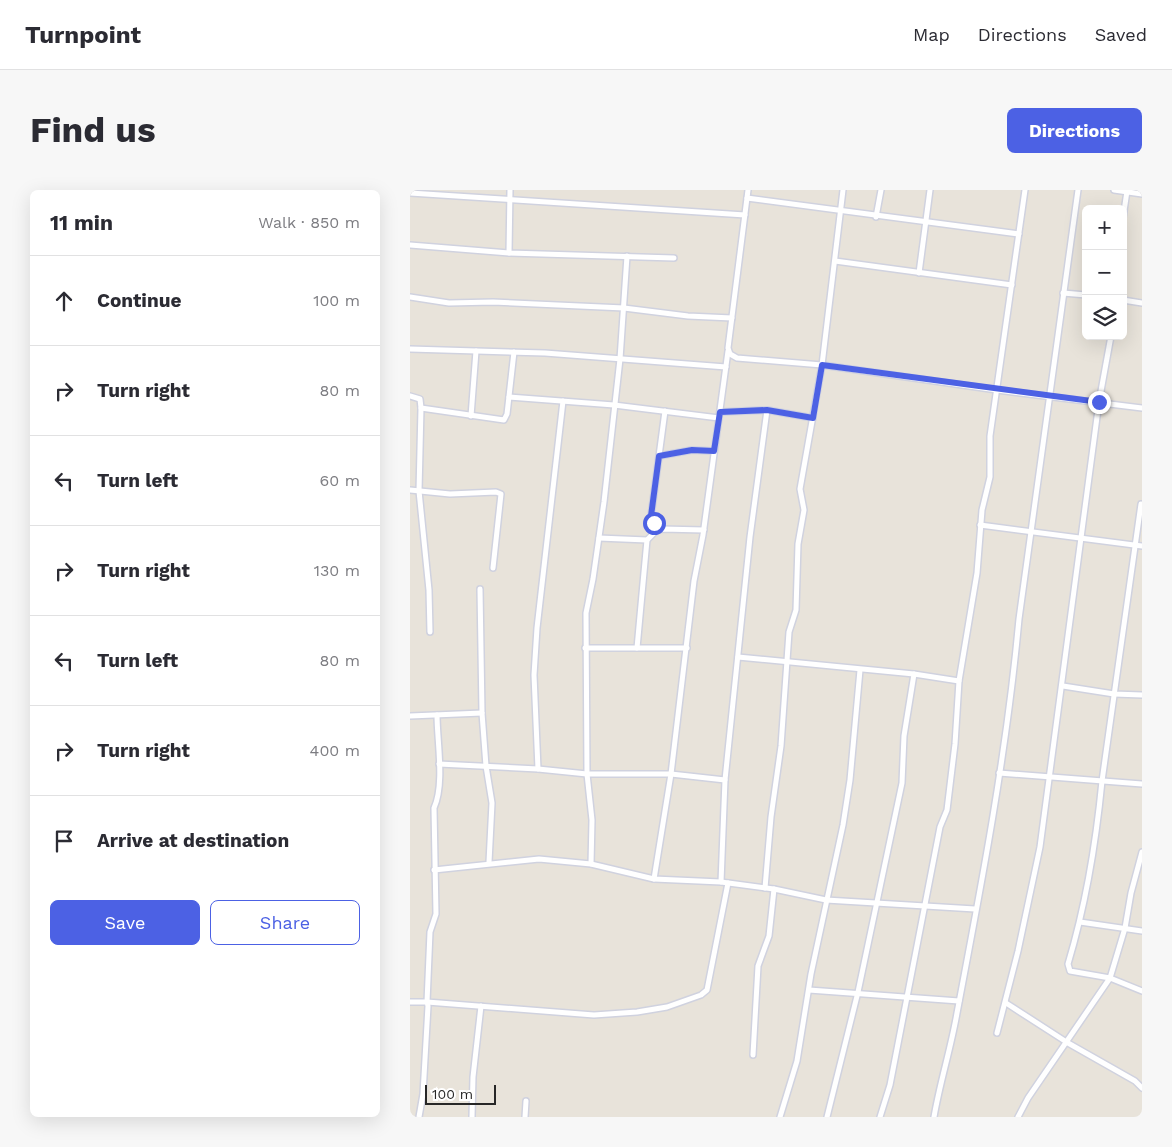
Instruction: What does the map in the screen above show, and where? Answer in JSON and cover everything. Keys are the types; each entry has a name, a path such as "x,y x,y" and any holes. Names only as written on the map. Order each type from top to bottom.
{"street":[{"path":"509,253 510,190"},
{"path":"654,879 671,774 677,708 687,648 694,581 704,530 748,190"},
{"path":"765,888 771,817 781,746 789,632 796,610 798,544 804,510 800,489 822,365 843,190"},
{"path":"876,216 881,190"},
{"path":"919,273 930,190"},
{"path":"880,1117 890,1085 940,827 947,810 959,681 977,573 980,525 990,477 990,436 1025,190"},
{"path":"934,1117 960,1001 975,909 992,827 1078,190"},
{"path":"1114,190 1142,194"},
{"path":"1125,205 1127,192"},
{"path":"410,194 745,214"},
{"path":"747,198 841,212 1019,234"},
{"path":"410,245 509,253 674,258"},
{"path":"591,864 592,820 587,774 586,613 599,538 620,359 627,256"},
{"path":"835,261 1012,285"},
{"path":"1063,293 1082,295"},
{"path":"410,297 449,303 492,302 624,308 688,316 732,318"},
{"path":"1127,301 1142,303"},
{"path":"997,1032 1006,1003 1038,856 1048,776 1063,686 1099,402 1110,340"},
{"path":"728,348 730,354 737,358 822,365 1142,408"},
{"path":"410,349 514,352 726,367"},
{"path":"472,416 476,351"},
{"path":"421,408 504,420 507,414 514,352"},
{"path":"410,396 420,399 421,408 419,491 429,590 430,632"},
{"path":"509,397 614,405 719,418"},
{"path":"538,768 534,675 537,628 563,401"},
{"path":"720,412 767,410 813,418"},
{"path":"721,882 725,780 750,538 767,410"},
{"path":"656,530 651,516 665,411"},
{"path":"659,456 692,450 714,451"},
{"path":"410,490 450,494 496,492 501,494 494,568"},
{"path":"1141,504 1139,546 1114,694 1098,826 1080,922 1068,968 1070,971 1110,978 1142,992"},
{"path":"980,525 1139,546"},
{"path":"637,648 647,540 656,530 704,530"},
{"path":"599,538 647,540"},
{"path":"480,589 482,713 486,766 492,803 489,862"},
{"path":"585,648 687,648"},
{"path":"738,657 914,674 959,681"},
{"path":"780,1117 797,1061 850,780 860,670"},
{"path":"827,1117 858,992 902,783 904,736 914,674"},
{"path":"1063,686 1114,694 1142,695"},
{"path":"410,716 482,713"},
{"path":"419,1117 423,1094 430,932 436,914 434,808 438,800 437,715"},
{"path":"439,764 538,768 587,774 671,774 725,780"},
{"path":"1000,773 1142,784"},
{"path":"1018,1117 1028,1098 1068,1043 1110,978 1125,928 1131,893 1142,852"},
{"path":"434,870 489,862 539,859 591,864 654,879 721,882 765,888 826,900 975,909"},
{"path":"410,1002 594,1015 638,1012 667,1007 701,995 706,990 728,883"},
{"path":"753,1055 758,966 769,936 774,890"},
{"path":"1080,922 1142,930"},
{"path":"809,990 908,995 960,1001"},
{"path":"1006,1003 1068,1043 1135,1081 1142,1088"},
{"path":"472,1117 473,1077 481,1006"},
{"path":"526,1101 526,1117"}],"route":[{"path":"654,523 651,516 659,456 692,450 714,451 720,412 767,410 813,418 822,365 997,390 1099,402"}]}
